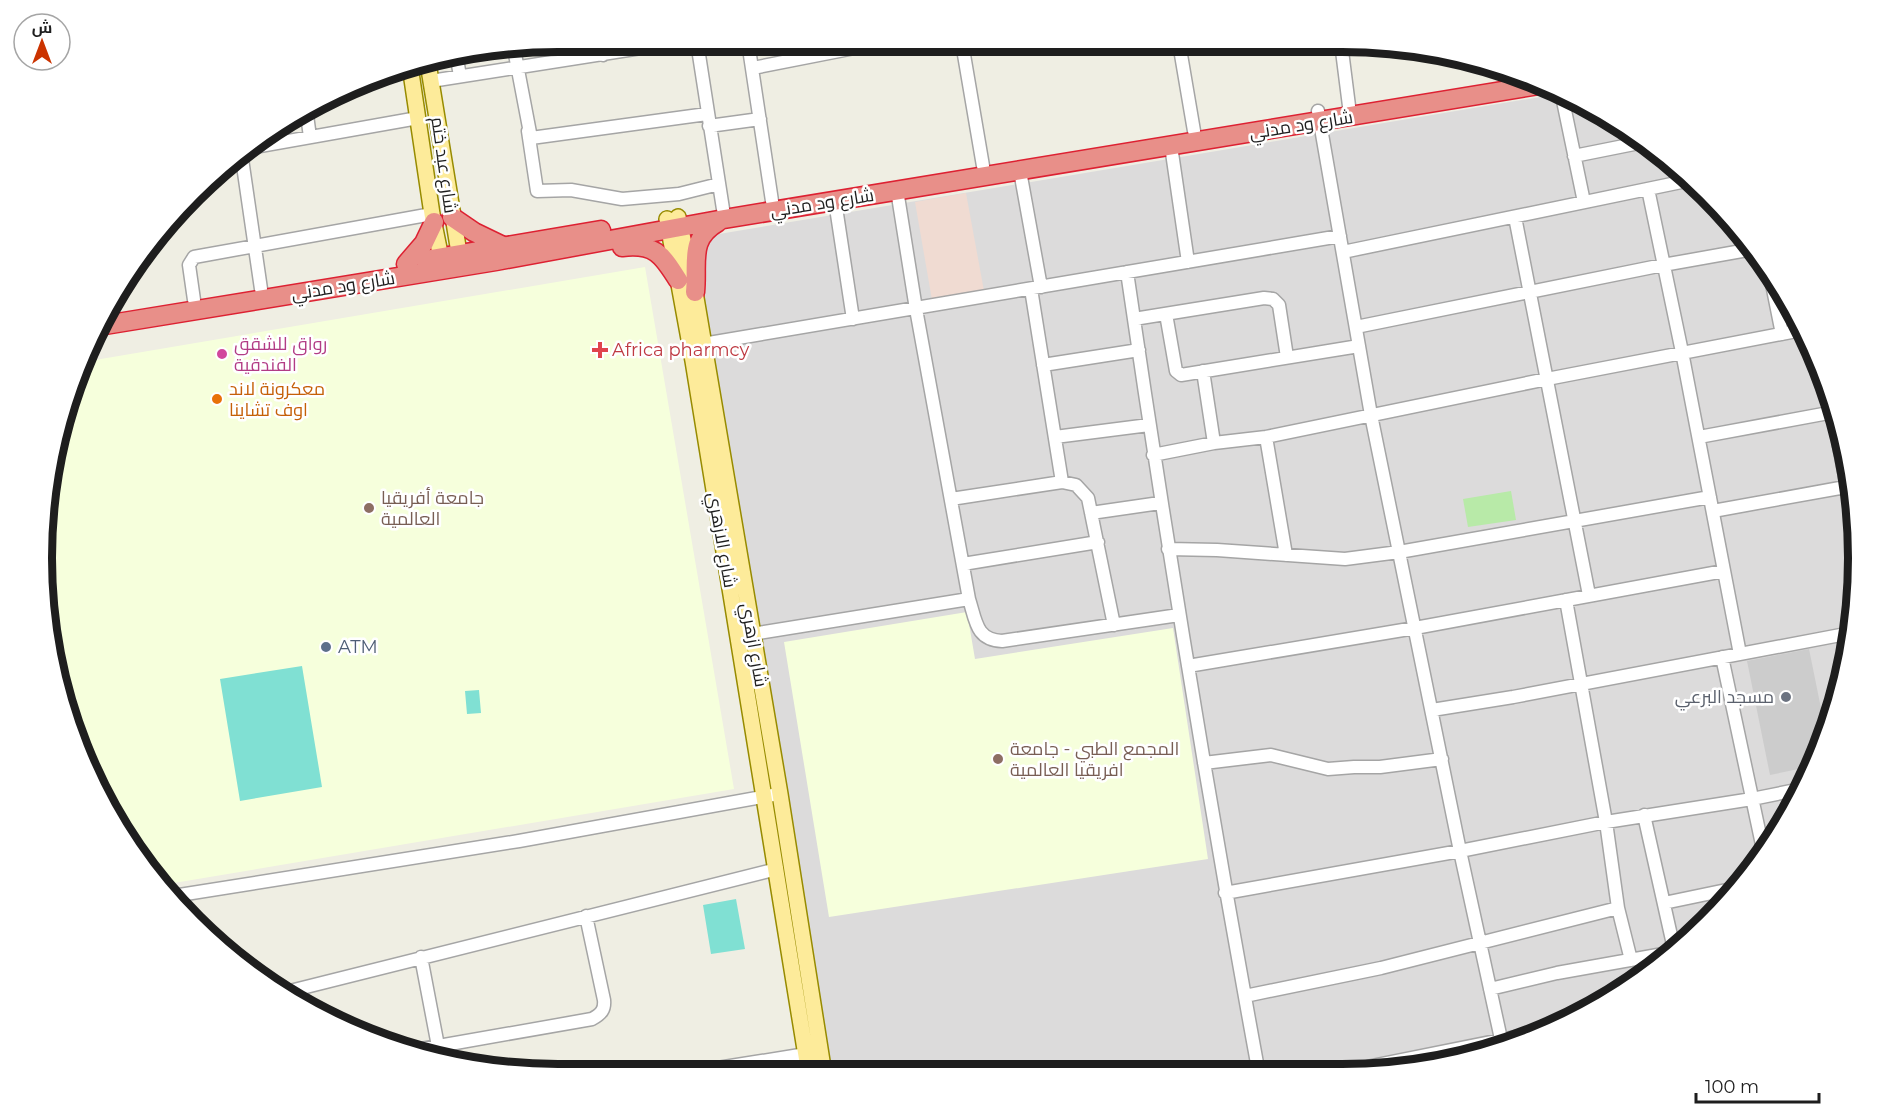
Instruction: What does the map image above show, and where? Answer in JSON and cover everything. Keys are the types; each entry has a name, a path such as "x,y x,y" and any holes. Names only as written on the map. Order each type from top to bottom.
{"highway":[{"name":"شارع ود مدني","path":"723,214 835,201 1171,146 1318,117 1349,106 1506,80"},
{"name":"شارع ود مدني","path":"111,324 674,224 772,201 1194,131 1318,117 1525,87"},
{"path":"695,292 699,239 723,214"},
{"path":"452,216 474,232 509,264 615,248 643,247 659,253 678,280"},
{"path":"406,264 424,243 433,218"},
{"name":"شارع ود مدني","path":"116,313 406,264 451,262"}],"main road":[{"name":"شارع عبد ختم","path":"429,70 452,216 451,262"},
{"name":"شارع عبد ختم","path":"411,75 433,218 451,262"},
{"name":"شارع الازهري","path":"674,224 678,280 706,398 772,795 777,869 808,1064"},
{"name":"شارع ازهري","path":"674,224 695,292 703,344 706,398 752,634 772,795 822,1064"}],"street":[{"path":"431,81 618,52"},
{"path":"698,52 723,214"},
{"path":"750,52 772,201"},
{"path":"753,69 836,52"},
{"path":"964,52 983,166"},
{"path":"1181,52 1194,131"},
{"path":"1342,52 1349,106"},
{"path":"515,55 531,138 708,120 760,118"},
{"path":"457,63 459,76"},
{"path":"1564,104 1584,202"},
{"path":"526,113 537,191 572,190 622,199 679,194 719,184"},
{"path":"1318,117 1398,552 1460,852 1502,1039"},
{"path":"267,145 418,118"},
{"path":"308,119 310,137"},
{"path":"1574,156 1632,144"},
{"path":"1171,146 1188,262"},
{"path":"243,163 261,290"},
{"path":"1020,171 1036,288 1043,365 1062,482"},
{"path":"1343,252 1648,189 1677,180"},
{"path":"1648,189 1740,654"},
{"path":"897,190 916,309 969,599 983,636 990,641 1002,641 1179,615"},
{"path":"835,201 853,319"},
{"path":"1515,216 1589,595"},
{"path":"194,300 189,265 194,257 254,245 433,218"},
{"path":"703,344 1340,236"},
{"path":"1356,327 1663,264 1743,251"},
{"path":"1127,272 1160,503 1225,893 1257,1064"},
{"path":"1775,297 1782,334"},
{"path":"1134,319 1264,298 1273,299 1279,305 1287,357"},
{"path":"1166,314 1177,374 1181,375 1359,346"},
{"path":"1153,455 1214,443 1266,437 1682,352 1793,332"},
{"path":"1043,365 1138,350"},
{"path":"1203,371 1214,443"},
{"path":"1699,438 1826,413"},
{"path":"1055,437 1149,425"},
{"path":"1266,437 1286,555"},
{"path":"951,499 1062,482 1076,485 1088,498 1114,625"},
{"path":"1713,511 1842,487"},
{"path":"1168,549 1345,559 1398,552 1710,497"},
{"path":"1091,513 1160,503"},
{"path":"963,564 1098,542"},
{"path":"1188,666 1415,628 1724,571"},
{"path":"752,634 969,599"},
{"path":"1566,600 1606,822 1618,908 1631,960"},
{"path":"1432,710 1841,635"},
{"path":"1722,657 1752,799 1763,838"},
{"path":"1204,763 1271,755 1328,769 1380,767 1442,759"},
{"path":"1225,893 1460,852 1644,815 1790,791"},
{"path":"181,895 519,841 772,795"},
{"path":"1644,815 1672,941"},
{"path":"294,990 777,869"},
{"path":"1664,903 1723,891"},
{"path":"1245,996 1381,968 1618,908"},
{"path":"430,1047 592,1019 600,1014 604,1000 586,916"},
{"path":"1490,989 1557,973 1655,956"},
{"path":"421,957 438,1046"},
{"path":"1418,1059 1479,1045"},
{"path":"743,1064 806,1054"}],"shaded area":[{"path":"1546,96 1595,120 1650,157 1675,178 1722,225 1743,250 1780,306 1795,335 1821,396 1830,428 1838,460 1846,525 1848,558 1843,625 1838,657 1821,721 1780,812 1743,867 1722,892 1675,939 1650,960 1594,997 1565,1012 1504,1038 1472,1047 1408,1060 1342,1064 824,1064 689,239"},
{"path":"966,193 984,291 932,300 915,202"},
{"name":"جامعة أفريقيا العالمية","path":"645,267 734,789 171,884 120,812 91,752 70,689 57,625 52,558 57,492 70,428 79,396 93,360"},
{"name":"المجمع الطبي - جامعة افريقيا العالمية","path":"967,612 975,659 1173,628 1208,859 829,917 784,642"},
{"name":"مسجد البرعي","path":"1809,649 1822,716 1801,768 1770,775 1747,661"},
{"path":"302,666 322,787 240,801 220,679"},
{"path":"479,690 481,713 467,714 465,691"},
{"path":"736,899 745,949 711,954 703,905"}],"green space":[{"path":"1511,491 1516,520 1468,527 1463,499"}],"place":[{"name":"Africa pharmcy","path":"600,350"},
{"name":"رواق للشقق الفندقية","path":"222,354"},
{"name":"معكرونة لاند اوف تشاينا","path":"217,399"},
{"name":"جامعة أفريقيا العالمية","path":"369,508"},
{"name":"ATM","path":"326,647"},
{"name":"مسجد البرعي","path":"1786,697"},
{"name":"المجمع الطبي - جامعة افريقيا العالمية","path":"998,759"}]}
